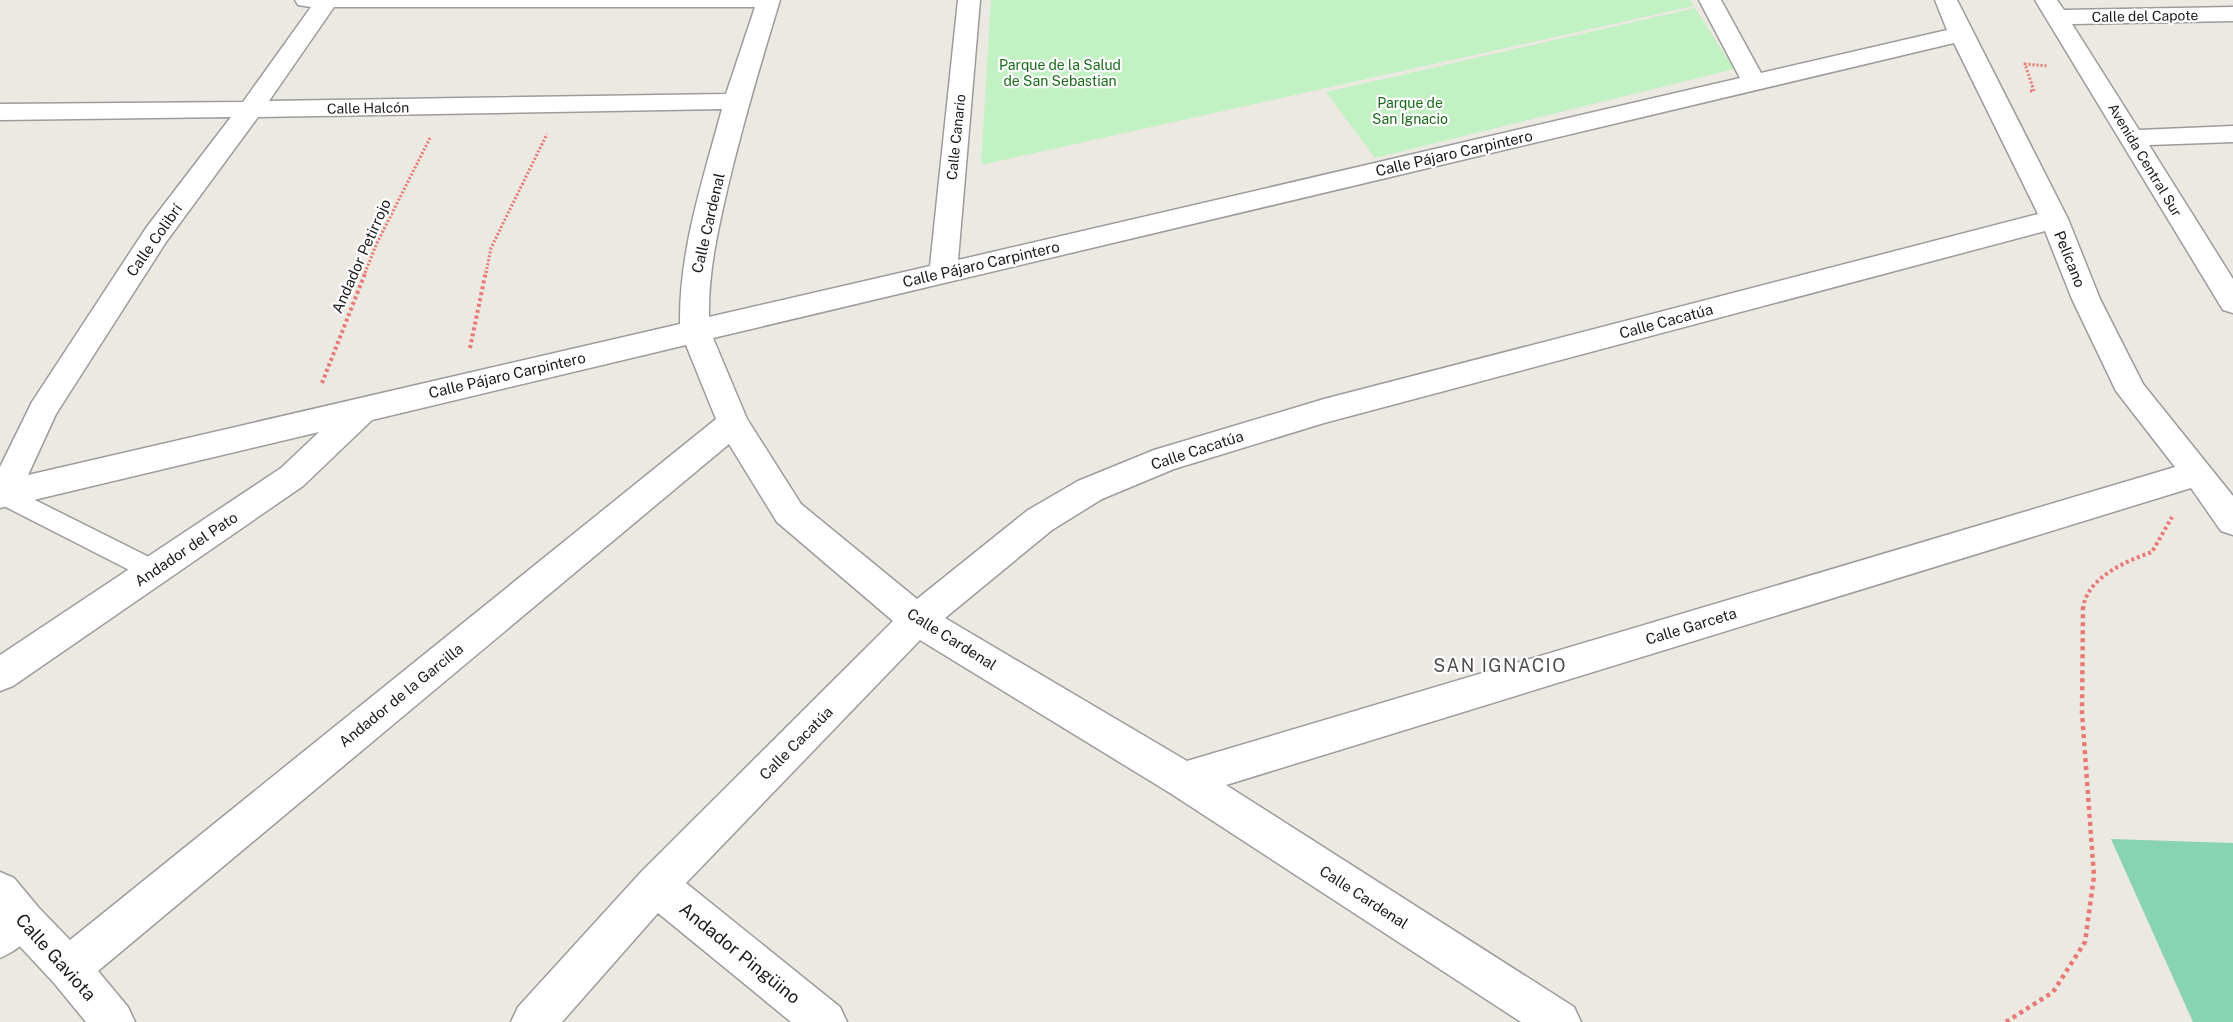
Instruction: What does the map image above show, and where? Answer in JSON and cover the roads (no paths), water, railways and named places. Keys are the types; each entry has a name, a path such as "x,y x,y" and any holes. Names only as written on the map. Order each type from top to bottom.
{"street":[{"path":"305,0 769,0"},
{"name":"Calle Colibrí","path":"1,494 43,410 156,234 250,110 327,0"},
{"name":"Calle Cardenal","path":"769,0 736,101 700,248 694,288 695,331 733,423 789,513 917,620 1184,780 1559,1022"},
{"name":"Calle Canario","path":"943,273 969,0"},
{"path":"1710,0 1754,82"},
{"name":"Pelícano","path":"1946,0 2054,219 2086,298 2131,391 2198,473 2233,521"},
{"name":"Calle del Capote","path":"2052,8 2233,14"},
{"name":"Avenida Central Sur","path":"2052,8 2229,291"},
{"name":"Calle Pájaro Carpintero","path":"1,494 1961,34"},
{"name":"Calle Halcón","path":"0,112 736,101"},
{"path":"2133,138 2233,134"},
{"name":"Calle Cacatúa","path":"532,1022 656,885 917,620 1040,520 1090,490 1165,459 1324,411 2054,219"},
{"name":"Andador del Pato","path":"0,675 292,477 362,410"},
{"name":"Andador de la Garcilla","path":"69,968 733,423"},
{"name":"Calle Garceta","path":"1184,780 2198,473"},
{"name":"Andador Pingüino","path":"656,885 825,1022"},
{"name":"Calle Gaviota","path":"8,919 69,968 113,1022"}],"lane":[{"path":"1,494 154,572"}],"district":[{"name":"SAN IGNACIO","path":"1500,665"}],"park label":[{"name":"Parque de la Salud de San Sebastian","path":"1060,74"},
{"name":"Parque de San Ignacio","path":"1410,112"}]}
